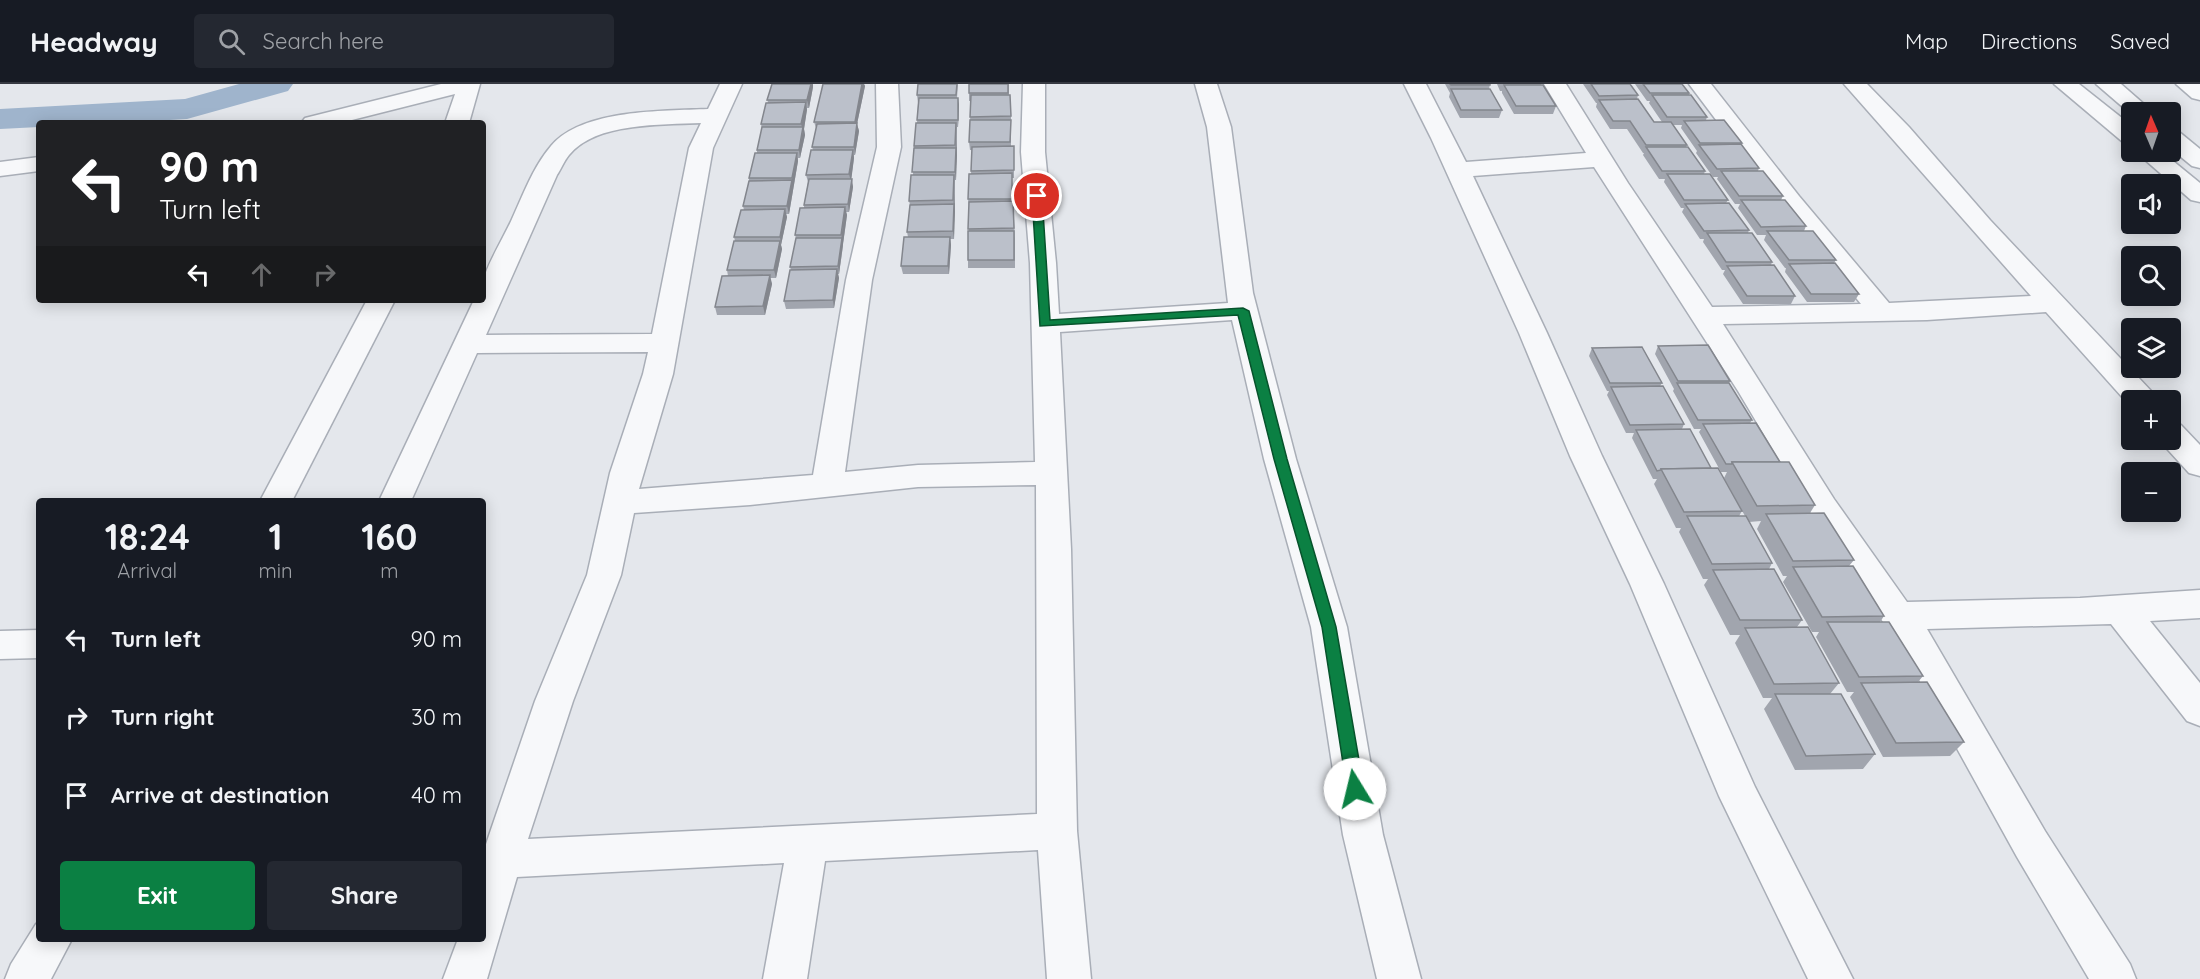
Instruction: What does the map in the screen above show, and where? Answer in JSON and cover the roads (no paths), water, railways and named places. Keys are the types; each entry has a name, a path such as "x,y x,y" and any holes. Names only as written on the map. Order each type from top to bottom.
{"street":[{"path":"325,120 468,84 458,120"},
{"path":"486,914 554,701 604,575 626,473 658,374 701,148 730,84"},
{"path":"827,485 859,280 889,147 887,84"},
{"path":"1034,84 1033,152 1043,263 1054,549 1057,831 1069,979"},
{"path":"1206,84 1219,127 1239,293 1280,459 1329,627 1363,835 1399,979"},
{"path":"1415,84 1458,170 1533,333 1586,456 1647,584 1739,796 1831,979"},
{"path":"1555,84 1824,507 1920,648 2031,844 2114,979"},
{"path":"1700,84 1790,201 1881,311"},
{"path":"1855,84 2133,390"},
{"path":"2065,84 2121,129"},
{"path":"2107,84 2130,102"},
{"path":"2187,84 2200,93"},
{"path":"396,498 545,175 561,148 579,134 604,126 716,116"},
{"path":"2181,145 2200,161"},
{"path":"1458,170 1601,159"},
{"path":"2160,162 2200,195"},
{"path":"0,169 36,164"},
{"path":"278,498 379,303"},
{"path":"1704,316 1927,311 2053,303"},
{"path":"1044,324 1243,311"},
{"path":"468,344 664,343"},
{"path":"2182,436 2200,465"},
{"path":"620,502 918,476 1050,473"},
{"path":"1898,616 2120,609 2200,604"},
{"path":"2120,609 2200,710"},
{"path":"0,645 36,644"},
{"path":"502,859 1057,831"},
{"path":"785,979 808,842"},
{"path":"27,979 49,942"},
{"path":"465,979 478,942"}],"waterway":[{"path":"0,119 187,109 276,84"}]}
